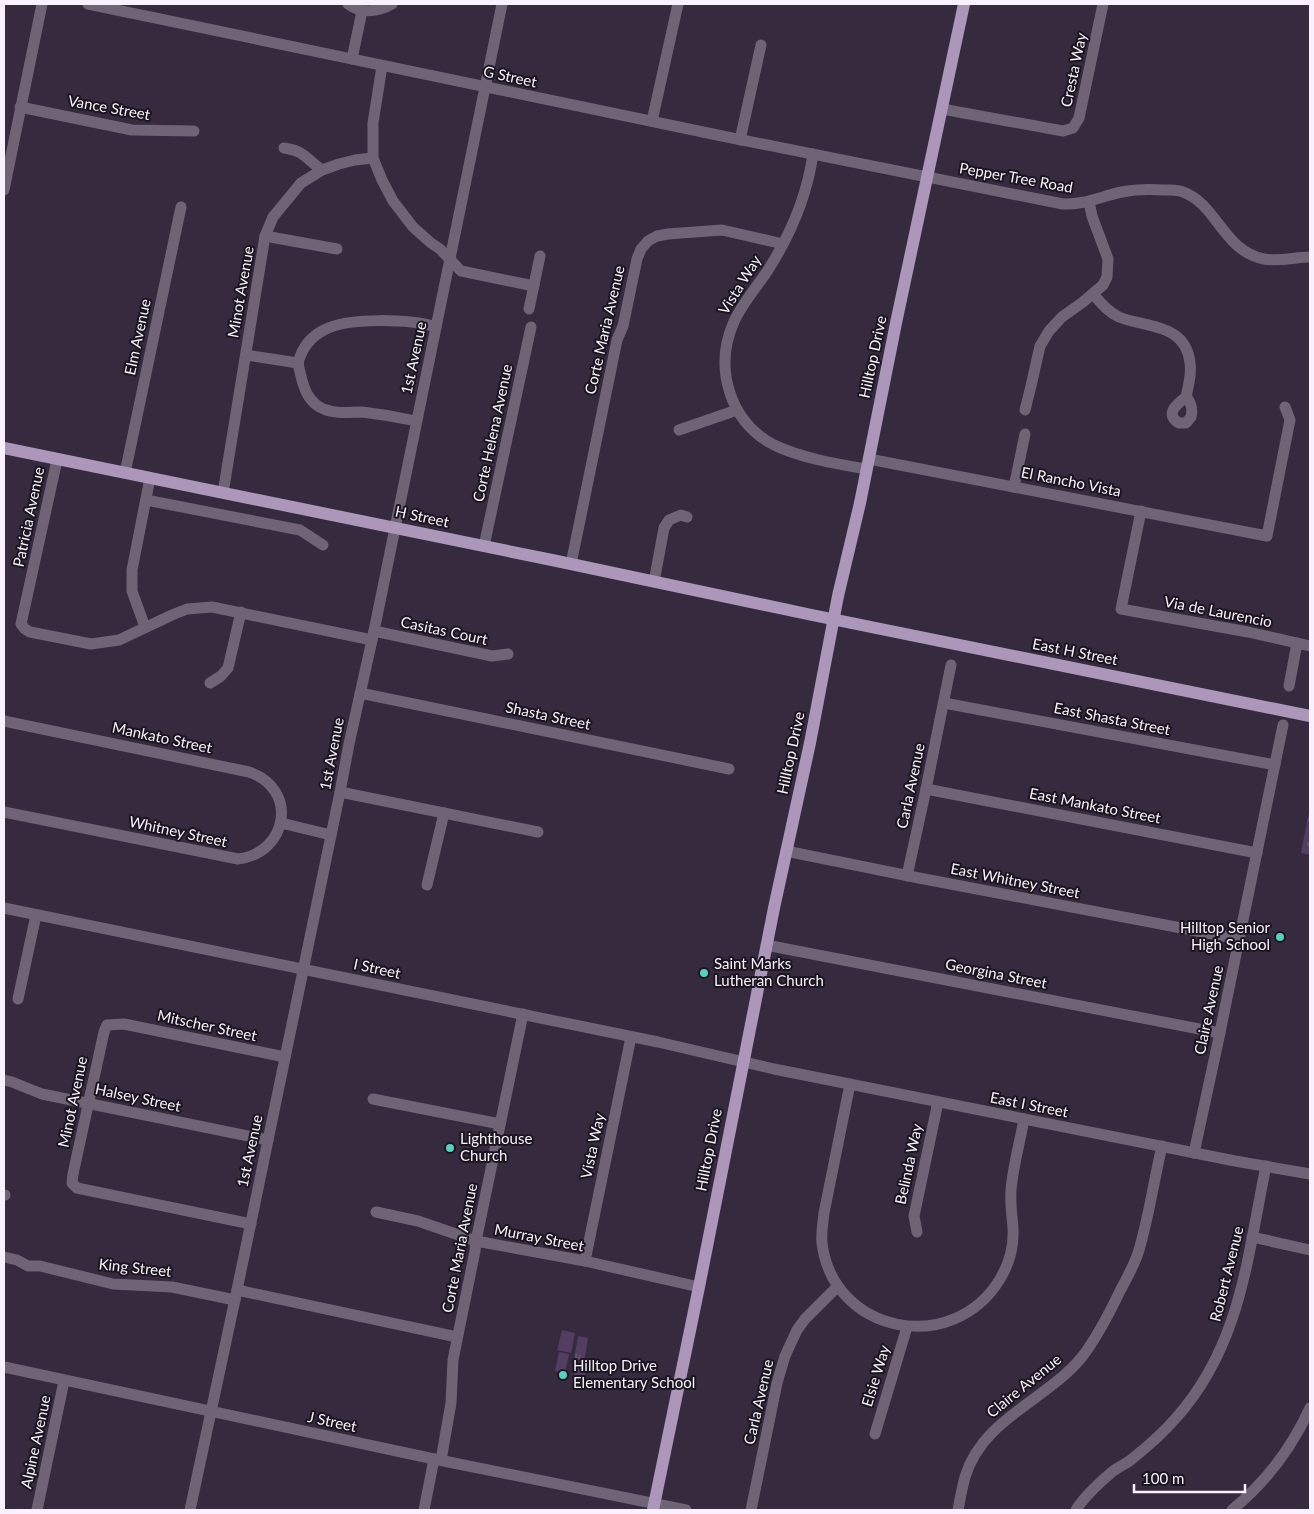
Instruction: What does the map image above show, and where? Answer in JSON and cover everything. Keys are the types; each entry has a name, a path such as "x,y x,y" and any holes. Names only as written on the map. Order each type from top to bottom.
{"main road":[{"name":"Hilltop Drive","path":"653,1507 699,1287 766,946 964,4"},
{"name":"H Street","path":"4,448 834,620"},
{"name":"East H Street","path":"834,620 1310,716"}],"street":[{"path":"4,190 42,4"},
{"name":"G Street","path":"88,4 927,178"},
{"path":"348,4 362,10 376,10 392,4"},
{"name":"1st Avenue","path":"190,1510 373,636 502,4"},
{"path":"652,121 678,4"},
{"name":"Cresta Way","path":"942,109 1063,131 1073,128 1079,118 1103,4"},
{"path":"352,59 362,10"},
{"path":"740,140 761,46"},
{"path":"382,66 373,123 374,158 382,180 400,211 413,227 440,249 461,271 534,286"},
{"name":"Vance Street","path":"20,106 132,130 194,131"},
{"path":"284,148 307,156 322,170"},
{"name":"Vista Way","path":"813,154 804,199 783,244 738,314 730,331 725,354 725,371 729,393 737,410 754,431 774,445 801,455 868,464"},
{"name":"Minot Avenue","path":"223,493 266,236 273,217 301,183 322,170 355,160 374,158"},
{"name":"Pepper Tree Road","path":"927,178 1075,205 1125,191 1182,191 1196,199 1233,242 1250,254 1271,260 1310,257"},
{"path":"1024,410 1040,346 1049,331 1062,317 1103,285 1107,276 1108,259 1092,216 1089,202"},
{"name":"Elm Avenue","path":"125,473 181,207"},
{"name":"Corte Maria Avenue","path":"571,564 617,340 623,326 637,259 641,249 648,241 663,234 722,230 783,244"},
{"path":"266,236 338,249"},
{"path":"528,309 540,256"},
{"path":"1093,294 1113,314 1124,319 1165,329 1182,342 1191,368 1186,397"},
{"path":"416,421 377,414 339,412 324,409 314,403 307,394 302,385 298,363 303,349 313,338 322,330 334,326 385,320 422,323 436,327"},
{"name":"Corte Helena Avenue","path":"484,546 530,327"},
{"path":"246,355 298,363"},
{"name":"El Rancho Vista","path":"868,464 1014,487 1267,536 1290,420 1285,407"},
{"path":"679,430 737,410"},
{"path":"1014,487 1025,434"},
{"name":"Patricia Avenue","path":"57,460 21,624 30,632 91,644 119,640 145,627"},
{"path":"150,478 132,570 132,592 145,627 187,609 212,607 373,636"},
{"path":"146,500 300,530 323,545"},
{"name":"Via de Laurencio","path":"1141,512 1121,609 1248,632 1310,646"},
{"path":"654,582 664,528 669,520 681,515 687,517"},
{"path":"210,683 228,668 242,612"},
{"name":"Casitas Court","path":"373,636 492,656 508,654"},
{"path":"1289,686 1297,643"},
{"name":"Carla Avenue","path":"907,876 951,665"},
{"name":"Shasta Street","path":"360,694 729,769"},
{"name":"East Shasta Street","path":"944,703 1275,766"},
{"name":"Mankato Street","path":"4,721 256,774 267,781 275,791 282,810 281,823"},
{"name":"Claire Avenue","path":"1194,1153 1283,725"},
{"name":"East Mankato Street","path":"926,789 1257,853"},
{"path":"340,792 538,832"},
{"name":"Whitney Street","path":"4,812 232,859 244,858 260,852 276,836 281,823"},
{"path":"427,885 444,813"},
{"path":"281,823 330,835"},
{"name":"East Whitney Street","path":"786,851 907,876 1240,939"},
{"name":"I Street","path":"4,908 523,1014 743,1062"},
{"path":"18,999 36,915"},
{"name":"Georgina Street","path":"766,946 1220,1033"},
{"name":"Corte Maria Avenue","path":"424,1510 451,1403 453,1360 457,1337 523,1014"},
{"name":"Minot Avenue","path":"124,1024 107,1025 104,1032 72,1183 76,1188 89,1191 251,1224"},
{"name":"Mitscher Street","path":"124,1024 285,1057"},
{"name":"Vista Way","path":"585,1261 631,1037"},
{"name":"East I Street","path":"743,1062 1194,1153 1310,1174"},
{"name":"Halsey Street","path":"4,1080 42,1094 268,1140"},
{"path":"850,1084 822,1228 822,1243 825,1257 838,1286 846,1296 872,1316 907,1327 939,1325 962,1316 990,1295 1001,1278 1007,1266 1012,1245 1011,1190 1024,1119"},
{"path":"373,1099 500,1124"},
{"name":"Belinda Way","path":"917,1232 914,1216 938,1102"},
{"name":"Claire Avenue","path":"958,1510 965,1476 975,1455 986,1439 1006,1419 1047,1390 1081,1358 1108,1317 1138,1252 1162,1146"},
{"name":"Robert Avenue","path":"1076,1510 1082,1501 1112,1472 1130,1461 1176,1418 1191,1400 1208,1374 1223,1346 1236,1311 1266,1166"},
{"name":"Murray Street","path":"376,1212 418,1221 476,1241 585,1261 699,1287"},
{"path":"1252,1237 1310,1250"},
{"name":"King Street","path":"4,1258 18,1260 28,1266 40,1266 113,1284 172,1287 236,1295 457,1337"},
{"name":"Carla Avenue","path":"751,1510 777,1383 785,1356 797,1330 805,1319 838,1286"},
{"name":"Elsie Way","path":"875,1434 907,1327"},
{"name":"J Street","path":"4,1367 653,1507 686,1510"},
{"name":"Alpine Avenue","path":"37,1510 64,1381"},
{"path":"1232,1510 1251,1494 1282,1456 1310,1408"}],"green space":[{"path":"1310,807 1310,855 1301,853"},
{"path":"562,1330 575,1333 571,1353 557,1350"},
{"path":"578,1336 588,1338 584,1361 574,1359"},
{"path":"559,1352 569,1354 565,1373 555,1371"},
{"path":"576,1363 587,1365 583,1386 572,1383"}],"place":[{"name":"Hilltop Senior High School","path":"1280,937"},
{"name":"Saint Marks Lutheran Church","path":"704,973"},
{"name":"Lighthouse Church","path":"450,1148"},
{"name":"Hilltop Drive Elementary School","path":"563,1375"}]}
